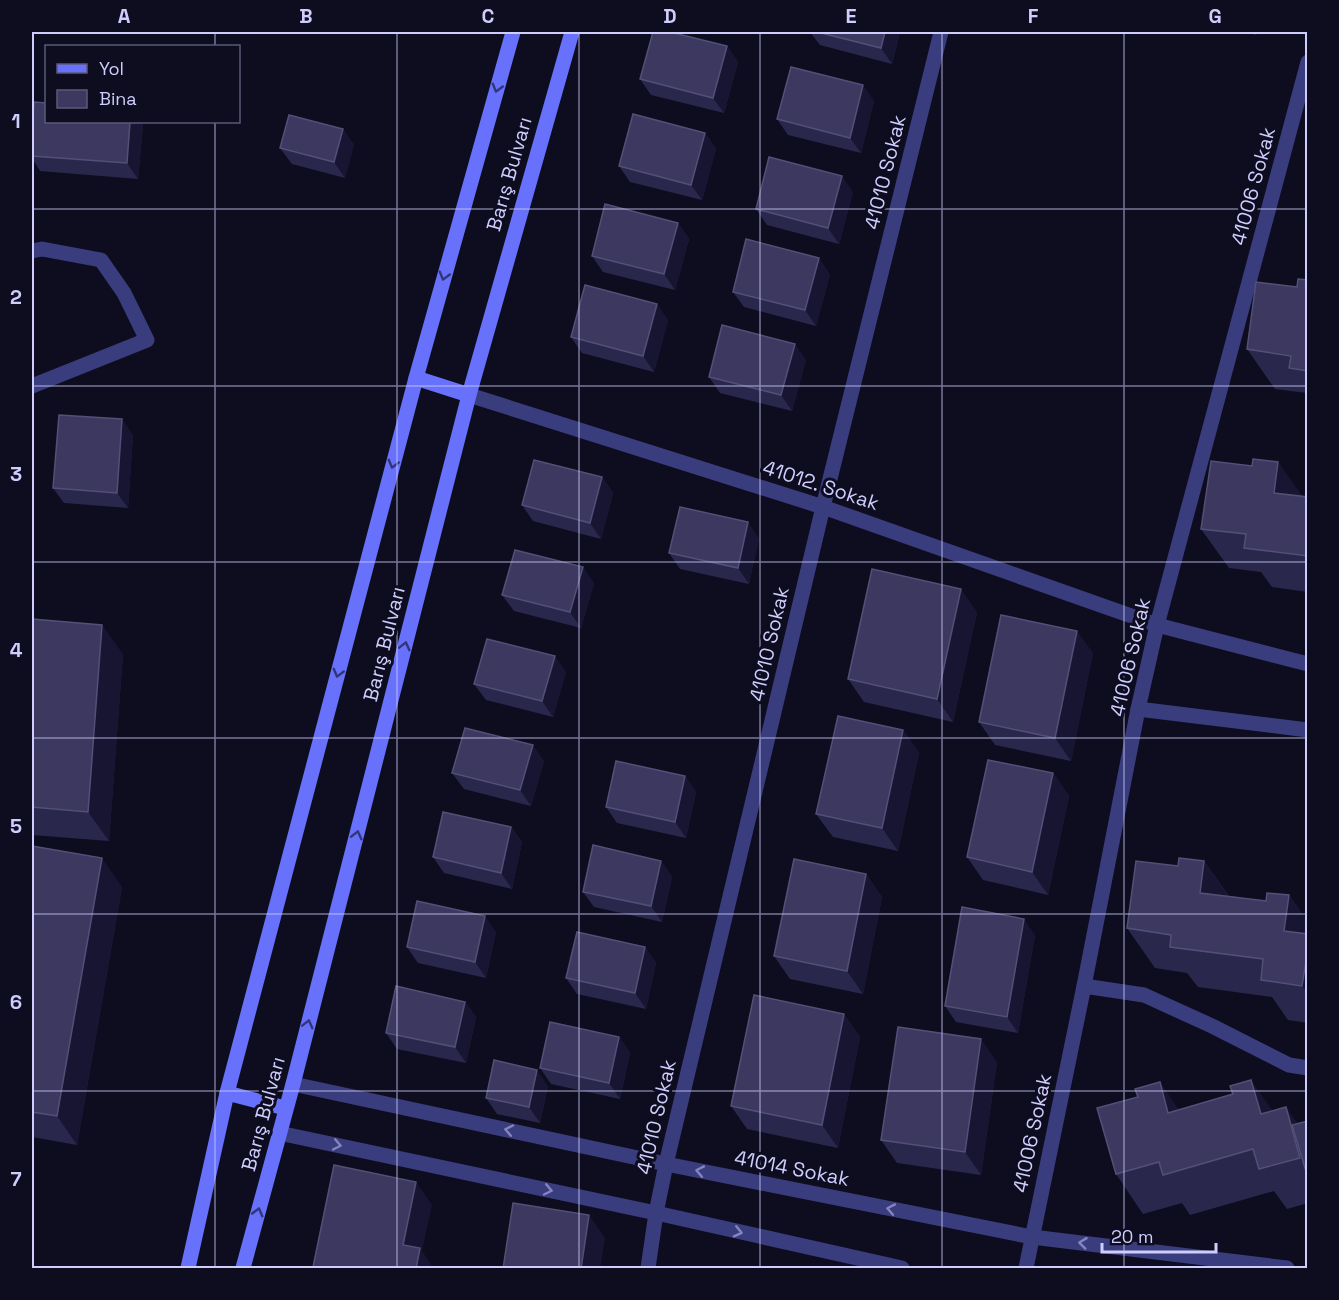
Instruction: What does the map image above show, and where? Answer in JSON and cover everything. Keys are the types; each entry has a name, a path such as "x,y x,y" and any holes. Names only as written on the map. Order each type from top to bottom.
{"main road":[{"name":"Barış Bulvarı","path":"188,1269 227,1092 416,378 513,32"},
{"name":"Barış Bulvarı","path":"243,1269 293,1084 469,395 572,32"},
{"path":"416,378 469,395"},
{"path":"227,1092 285,1108"}],"street":[{"name":"41010 Sokak","path":"648,1269 666,1164 823,507 941,32"},
{"name":"41006 Sokak","path":"1026,1269 1157,625 1308,62"},
{"path":"32,251 42,249 101,260 124,293 147,340 32,386"},
{"name":"41012. Sokak","path":"469,395 823,507 1157,625 1308,664"},
{"path":"1138,710 1308,730"},
{"path":"1084,986 1144,995 1289,1065 1308,1068"},
{"name":"41014 Sokak","path":"293,1084 666,1164 1032,1237 1287,1269"},
{"path":"279,1133 656,1213 902,1269"}],"building":[{"path":"653,32 670,32 727,46 713,98 640,79"},
{"path":"817,32 885,32 881,48"},
{"path":"791,67 863,85 850,138 777,119"},
{"path":"34,102 45,103 45,123 130,123 127,163 32,156"},
{"path":"633,114 705,133 691,185 619,166"},
{"path":"289,115 343,129 334,162 280,148"},
{"path":"769,157 842,176 828,228 756,209"},
{"path":"605,204 678,223 664,274 592,256"},
{"path":"746,239 819,258 805,310 733,292"},
{"path":"1298,279 1308,280 1308,371 1289,368 1291,356 1247,349 1256,282 1297,287"},
{"path":"585,285 657,304 643,356 571,337"},
{"path":"722,325 795,344 781,395 709,377"},
{"path":"59,415 122,419 117,493 53,488"},
{"path":"1253,459 1278,462 1274,493 1308,497 1308,556 1244,548 1246,534 1201,529 1211,461 1252,466"},
{"path":"534,460 602,477 590,523 522,505"},
{"path":"680,507 748,522 738,568 669,553"},
{"path":"515,550 583,567 570,612 502,595"},
{"path":"872,569 961,589 937,699 848,679"},
{"path":"1001,615 1077,631 1055,738 979,722"},
{"path":"32,619 102,625 88,812 32,807"},
{"path":"487,639 555,656 542,701 474,684"},
{"path":"838,716 903,730 882,828 816,814"},
{"path":"465,728 533,745 520,790 452,773"},
{"path":"988,760 1053,773 1032,872 967,857"},
{"path":"616,761 685,776 675,822 606,807"},
{"path":"443,812 511,827 501,873 433,857"},
{"path":"593,845 661,861 651,906 583,892"},
{"path":"32,846 102,858 57,1116 32,1112"},
{"path":"1179,858 1204,861 1200,893 1266,901 1267,893 1289,895 1284,931 1308,934 1302,986 1261,980 1263,959 1170,947 1171,935 1127,928 1136,861 1178,866"},
{"path":"794,859 866,874 847,971 774,956"},
{"path":"417,901 485,916 475,962 407,947"},
{"path":"962,907 1024,919 1007,1017 945,1006"},
{"path":"577,932 645,947 635,993 566,978"},
{"path":"396,986 465,1002 455,1047 386,1033"},
{"path":"754,995 844,1014 822,1125 731,1106"},
{"path":"550,1022 619,1037 609,1083 540,1068"},
{"path":"898,1027 981,1039 965,1152 881,1140"},
{"path":"494,1060 537,1070 529,1107 486,1098"},
{"path":"1251,1080 1261,1114 1286,1107 1300,1158 1259,1169 1253,1149 1163,1175 1159,1162 1116,1174 1097,1108 1138,1097 1135,1089 1160,1082 1168,1113 1233,1094 1230,1086"},
{"path":"1308,1121 1308,1178 1292,1125"},
{"path":"334,1165 416,1182 403,1245 420,1248 416,1269 321,1269 313,1267"},
{"path":"513,1203 589,1215 581,1269 503,1269"}]}
